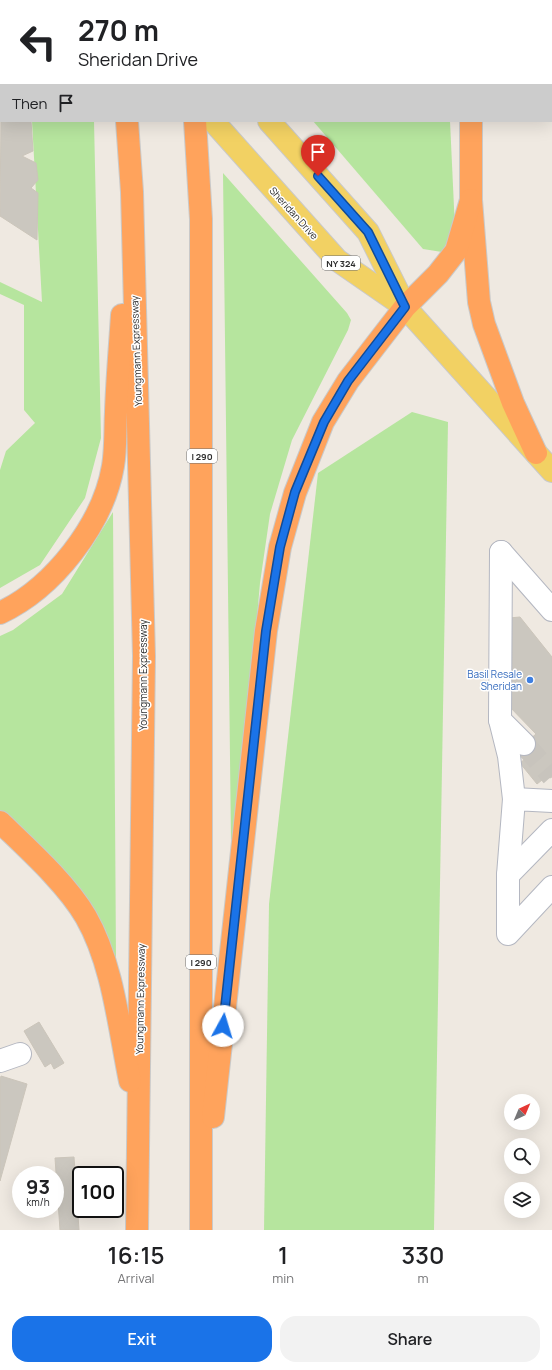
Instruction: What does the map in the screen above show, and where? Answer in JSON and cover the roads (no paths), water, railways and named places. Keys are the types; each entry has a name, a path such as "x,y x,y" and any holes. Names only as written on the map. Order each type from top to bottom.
{"highway":[{"name":"Youngmann Expressway","path":"127,122 132,192 144,656 137,1230"},
{"name":"I 290","path":"195,122 201,219 201,1230"},
{"path":"471,122 471,200 479,302 484,324 513,403 536,453"},
{"path":"0,614 8,610 40,586 65,564 87,531 103,499 113,466 132,192"},
{"path":"201,1230 266,631 280,547 295,492 324,422 348,381 405,307 438,274 456,251 471,200"},
{"path":"0,822 61,884 86,916 100,946 110,981 138,1123"}],"main road":[{"name":"Sheridan Drive","path":"214,122 337,260 405,307 552,471"},
{"name":"Sheridan Drive","path":"270,122 368,232 405,307"}],"street":[{"path":"552,610 501,552 500,720 509,756 514,799 508,875 508,934 552,887"},
{"path":"500,720 524,744"},
{"path":"514,799 552,801"},
{"path":"508,875 552,830"},
{"path":"0,1061 20,1054"}],"tunnel":[{"path":"524,744 552,776"}],"place":[{"name":"Basil Resale Sheridan","path":"530,680"}]}
